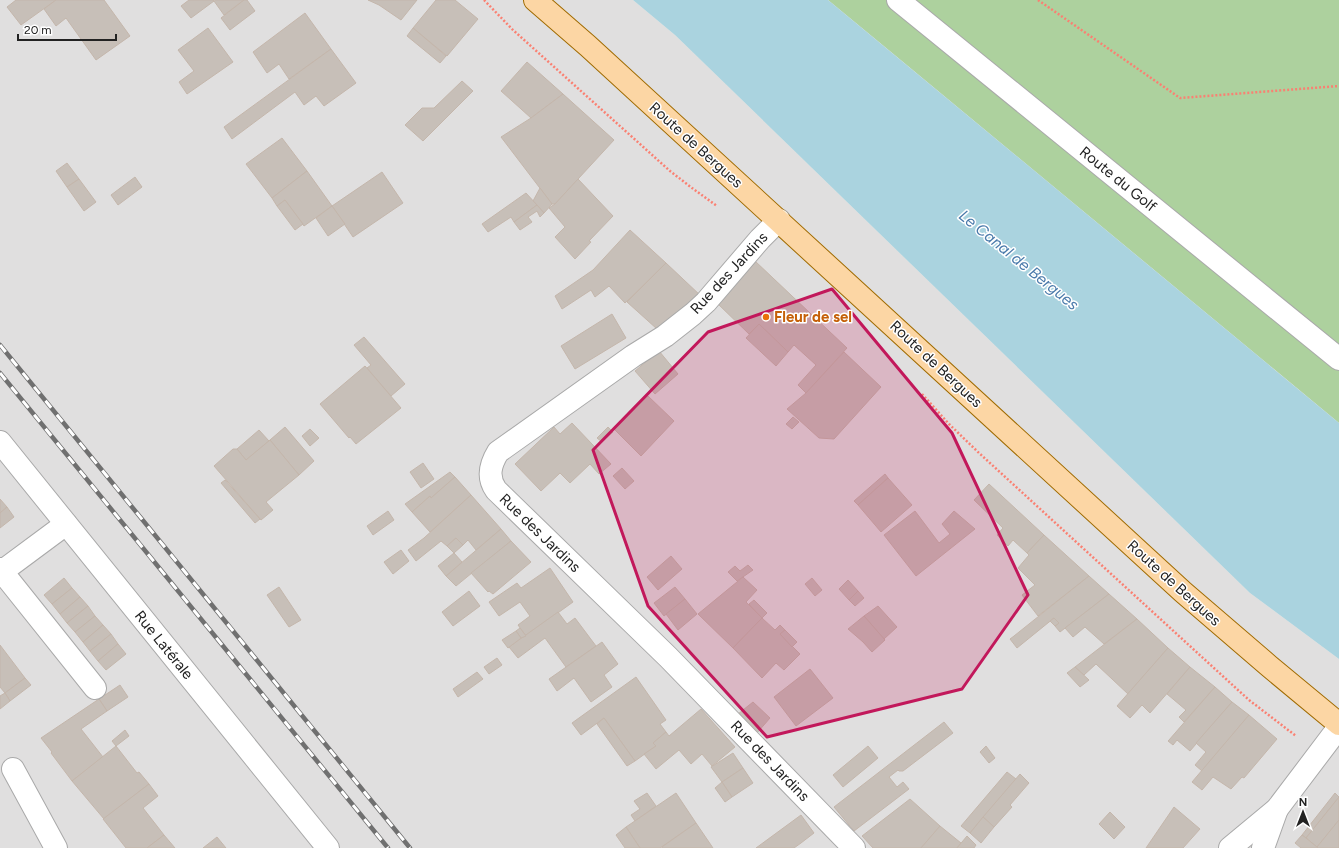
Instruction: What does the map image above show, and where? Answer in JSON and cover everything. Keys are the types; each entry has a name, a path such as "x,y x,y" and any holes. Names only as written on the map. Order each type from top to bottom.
{"main road":[{"name":"Route de Bergues","path":"535,0 588,46 779,220 1183,592 1339,725"}],"street":[{"name":"Route du Golf","path":"898,0 1339,359"},
{"name":"Rue des Jardins","path":"779,220 760,239 706,302 665,336 633,356 498,452 491,467 490,478 492,485 501,496 679,667 854,848"},
{"name":"Rue Latérale","path":"0,442 328,848"},
{"path":"66,524 1,571 95,688"},
{"path":"1250,845 1339,725"},
{"path":"13,769 39,820 56,848"}],"path":[{"path":"484,0 513,30 670,171 723,210"},
{"path":"1038,0 1180,98 1339,86"},
{"path":"918,389 949,424 974,449 1215,669 1278,723 1319,752"}],"highlighted area":[{"path":"832,289 952,433 1028,595 962,689 767,737 648,606 593,450 708,332"}],"shaded area":[{"path":"0,0 633,0 675,35 1250,593 1339,659 1339,848 0,848"}],"green space":[{"path":"828,0 1339,0 1339,423 891,52"}],"water":[{"name":"Le Canal de Bergues","path":"633,0 828,0 1339,423 1339,659 1250,593 675,35"}],"building":[{"path":"16,0 56,0 21,25 7,7"},
{"path":"56,0 104,0 130,36 96,60 66,18 56,26 44,9"},
{"path":"189,0 214,1 191,18 181,6"},
{"path":"244,0 224,15 214,1"},
{"path":"244,0 247,0 255,11 230,30 221,18"},
{"path":"368,0 417,0 401,20 379,5"},
{"path":"436,0 455,0 478,19 447,56 413,28"},
{"path":"305,13 331,49 289,79 279,64 267,73 253,52"},
{"path":"208,28 233,62 187,94 179,82 194,71 178,50"},
{"path":"413,28 446,56 440,63 407,36"},
{"path":"331,49 356,83 324,106 316,96 304,105 295,92 232,139 224,127"},
{"path":"527,62 563,94 531,118 501,91"},
{"path":"462,81 473,91 423,141 405,125 422,108 434,108"},
{"path":"563,94 614,140 555,204 552,204 501,137 531,118"},
{"path":"282,138 307,171 272,198 246,164"},
{"path":"67,163 79,179 67,187 56,171"},
{"path":"307,171 332,206 304,226 285,200 277,206 272,198"},
{"path":"382,172 403,203 353,237 332,206"},
{"path":"135,177 142,187 118,205 111,195"},
{"path":"79,179 96,202 84,211 67,187"},
{"path":"578,179 613,216 589,241 591,242 575,259 555,237 565,227 549,208 555,204"},
{"path":"540,188 552,204 544,213 533,201"},
{"path":"526,193 537,205 514,222 511,217 488,232 482,224"},
{"path":"285,200 303,224 295,230 277,206"},
{"path":"537,205 544,213 540,217 537,211 528,217 532,222 520,230 514,222"},
{"path":"332,206 345,224 328,236 316,218"},
{"path":"630,230 666,263 625,303 609,286 595,297 591,290 562,309 555,296 593,270"},
{"path":"755,261 847,348 806,393 798,385 816,365 794,345 788,352 759,324 749,334 718,304 727,295 725,292"},
{"path":"666,263 701,296 657,329 627,302"},
{"path":"612,314 626,338 575,369 561,346"},
{"path":"759,324 788,352 776,366 746,338"},
{"path":"364,337 405,384 391,396 367,368 371,365 354,345"},
{"path":"659,351 678,374 655,394 635,371"},
{"path":"844,352 881,387 834,439 819,438 787,409 806,393"},
{"path":"365,366 401,408 356,444 320,404"},
{"path":"648,396 674,421 641,456 614,429"},
{"path":"793,417 799,422 792,429 786,424"},
{"path":"572,423 611,464 599,474 590,464 570,483 560,473 541,491 515,464 554,427 560,434"},
{"path":"285,427 314,461 299,475 270,440"},
{"path":"608,427 613,432 602,442 597,438"},
{"path":"310,429 319,438 310,446 302,436"},
{"path":"259,430 269,441 246,460 237,449"},
{"path":"270,440 299,475 266,502 273,510 261,520 214,466 233,449 237,449 246,460"},
{"path":"423,463 434,479 421,488 410,472"},
{"path":"622,468 634,481 625,489 613,476"},
{"path":"450,472 455,477 412,512 405,504"},
{"path":"885,474 888,478 858,505 854,501"},
{"path":"455,477 471,495 430,532 412,512"},
{"path":"888,478 912,505 881,532 858,505"},
{"path":"225,480 260,519 255,523 221,483"},
{"path":"989,484 1044,535 1027,553 1013,540 1008,546 997,535 1003,528 974,500"},
{"path":"471,495 501,529 476,550 468,540 463,545 456,538 447,546 441,541 416,561 408,550 424,538"},
{"path":"0,499 7,507 0,513"},
{"path":"7,507 14,517 0,528 0,513"},
{"path":"388,511 394,520 373,535 367,526"},
{"path":"915,511 939,543 950,534 942,524 954,511 975,529 916,576 884,535"},
{"path":"501,529 511,541 456,586 446,576"},
{"path":"1044,535 1089,576 1038,616 1022,595 1035,585 1018,568 1029,555 1027,553"},
{"path":"456,538 463,545 454,553 447,546"},
{"path":"511,541 531,562 493,594 489,591 488,592 471,573"},
{"path":"401,550 409,561 393,574 384,562"},
{"path":"454,553 462,562 446,576 438,566"},
{"path":"671,556 682,569 658,590 647,577"},
{"path":"748,565 753,570 737,581 728,572 735,566 740,571"},
{"path":"550,568 573,602 526,636 518,625 530,616 520,602 499,616 489,602 517,583 521,588"},
{"path":"1089,576 1109,594 1060,632 1055,626 1059,623 1054,618 1017,648 1010,639"},
{"path":"743,577 757,590 746,602 762,618 733,648 698,614"},
{"path":"64,578 72,588 52,604 44,595"},
{"path":"812,578 822,590 815,596 805,584"},
{"path":"848,580 858,591 849,600 839,589"},
{"path":"279,587 301,620 289,627 267,595"},
{"path":"675,587 685,599 664,616 654,603"},
{"path":"72,588 80,597 60,614 52,604"},
{"path":"469,591 480,606 453,626 442,612"},
{"path":"858,591 864,598 855,606 849,600"},
{"path":"1109,594 1137,619 1104,644 1085,627 1073,637 1065,628"},
{"path":"80,597 88,606 67,623 60,614"},
{"path":"685,599 697,614 678,630 666,614"},
{"path":"754,600 767,613 762,618 749,604"},
{"path":"88,606 95,616 75,632 67,623"},
{"path":"878,606 897,627 884,639 864,616"},
{"path":"558,612 567,624 575,618 596,646 566,667 545,638 518,658 509,647"},
{"path":"95,616 103,625 83,642 75,632"},
{"path":"864,616 885,640 872,652 848,629"},
{"path":"762,618 775,630 780,625 785,630 780,634 800,654 784,670 776,663 762,678 733,648"},
{"path":"1054,618 1059,623 1055,626 1050,621"},
{"path":"1137,619 1168,648 1128,694 1096,664 1084,675 1075,667"},
{"path":"103,625 111,634 90,651 83,642"},
{"path":"520,628 526,636 521,638 516,631"},
{"path":"785,630 797,642 792,647 780,634"},
{"path":"516,631 521,638 508,648 502,640"},
{"path":"111,634 118,644 98,661 90,651"},
{"path":"602,642 618,664 604,675 612,687 591,702 574,678 557,691 549,679"},
{"path":"118,644 126,654 106,670 98,661"},
{"path":"0,645 25,678 5,693 0,687"},
{"path":"1168,648 1190,667 1150,713 1142,705 1130,718 1117,706"},
{"path":"497,658 502,665 489,674 484,667"},
{"path":"1075,667 1089,680 1080,687 1067,673"},
{"path":"1190,667 1215,687 1184,722 1179,717 1186,710 1167,694"},
{"path":"810,669 833,698 796,726 774,697"},
{"path":"477,672 483,679 458,697 453,689"},
{"path":"636,677 666,720 660,724 666,732 653,743 656,746 635,761 604,718 581,735 572,723"},
{"path":"25,678 31,685 10,701 5,693"},
{"path":"120,685 128,697 107,711 99,699"},
{"path":"1215,687 1232,702 1190,751 1177,740 1173,745 1168,741"},
{"path":"5,693 10,701 0,709 0,696"},
{"path":"99,699 107,711 81,729 103,757 72,781 41,738"},
{"path":"753,702 770,718 757,733 738,714"},
{"path":"1232,702 1249,715 1202,771 1195,765 1206,752 1196,743"},
{"path":"701,709 735,747 712,766 702,754 691,764 679,750 656,769 644,754 656,746 653,743 666,732 669,736"},
{"path":"1249,715 1277,739 1244,778 1242,777 1231,789 1213,777 1202,790 1192,782"},
{"path":"604,718 635,761 627,766 597,724"},
{"path":"944,722 953,733 903,771 898,770 889,777 897,787 903,782 909,789 854,831 834,807"},
{"path":"125,730 129,736 116,746 112,741"},
{"path":"116,746 137,773 139,772 149,784 104,819 72,781"},
{"path":"868,746 878,758 843,787 833,775"},
{"path":"986,746 995,758 989,763 980,752"},
{"path":"733,753 743,768 722,782 711,767"},
{"path":"743,768 753,783 732,797 722,782"},
{"path":"1007,772 1016,779 970,833 961,826"},
{"path":"1020,774 1029,783 1010,805 1012,807 994,827 983,817"},
{"path":"722,782 732,797 725,802 715,788"},
{"path":"149,784 158,796 143,808 164,835 147,848 126,848 103,819"},
{"path":"647,793 656,806 635,821 631,815 640,809 634,801"},
{"path":"676,793 696,823 660,848 640,848 626,827"},
{"path":"1335,793 1339,797 1306,838 1302,835"},
{"path":"1339,797 1339,820 1317,847 1306,838"},
{"path":"910,799 940,826 921,848 873,848 862,836"},
{"path":"1174,807 1200,829 1183,848 1146,848"},
{"path":"1110,812 1125,827 1114,839 1099,824"},
{"path":"801,815 814,833 801,843 794,848 756,848"},
{"path":"983,817 994,827 981,843 970,833"},
{"path":"1339,820 1339,848 1318,848 1317,847"},
{"path":"696,823 713,848 662,848 662,847"},
{"path":"940,826 961,843 957,848 921,848"},
{"path":"626,827 640,848 625,848 616,835"},
{"path":"164,835 175,848 147,848"},
{"path":"1302,835 1318,848 1301,848 1295,843"},
{"path":"967,836 976,845 974,848 957,848"},
{"path":"217,837 226,848 203,848"}],"railway":[{"path":"0,345 410,848"},
{"path":"0,373 388,848"}],"place":[{"name":"Fleur de sel","path":"766,317"}]}
